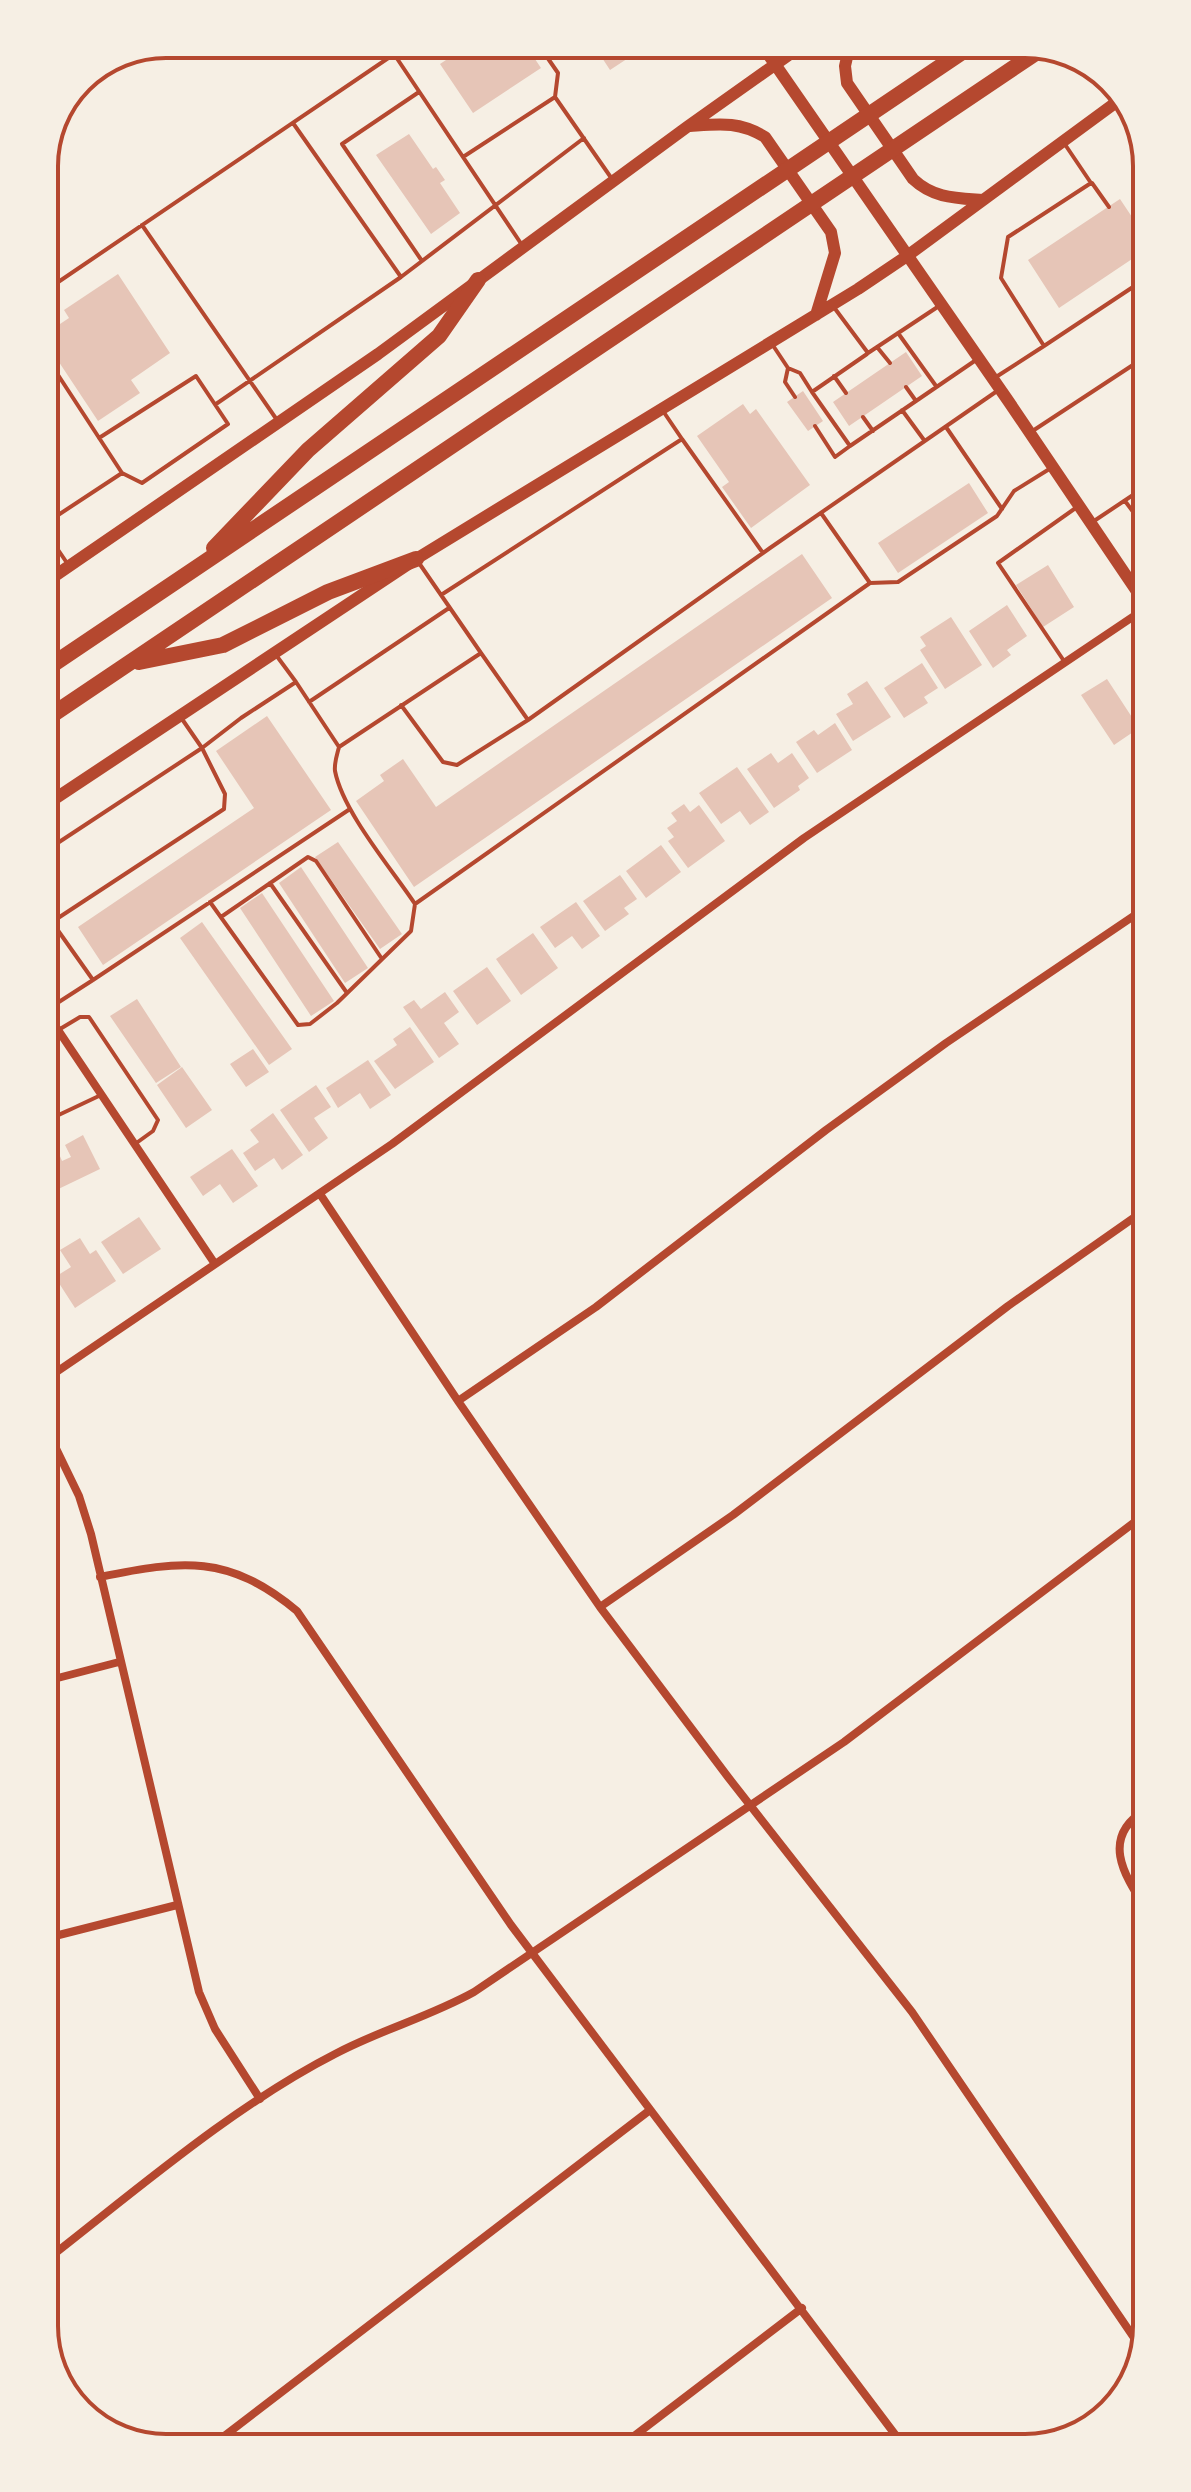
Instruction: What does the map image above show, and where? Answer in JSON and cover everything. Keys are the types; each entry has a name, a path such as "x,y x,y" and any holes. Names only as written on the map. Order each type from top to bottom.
{"highway":[{"path":"58,661 953,58"},
{"path":"58,711 1028,58"},
{"path":"190,572 308,450 439,336 478,280"},
{"path":"129,664 223,645 328,592 416,559"}],"main road":[{"path":"771,58 1133,586"},
{"path":"58,574 478,280 784,58"},
{"path":"847,58 847,83 913,179 922,187 946,198 982,200"},
{"path":"58,797 416,559 816,315 907,256 1114,104"},
{"path":"687,127 732,123 751,128 765,137 831,232 835,253 816,315"}],"street":[{"path":"58,1371 320,1194 476,1084 804,838 1133,617"},
{"path":"458,1401 606,1300 815,1138 946,1043 1133,916"},
{"path":"58,1031 215,1264"},
{"path":"320,1194 600,1607 921,2024 1132,2335"},
{"path":"600,1607 733,1515 1008,1306 1133,1218"},
{"path":"58,1453 79,1496 91,1534 199,1992 229,2053 260,2099"},
{"path":"58,2251 168,2165 260,2099 334,2054 456,2002 531,1954 844,1742 1133,1523"},
{"path":"100,1577 157,1565 209,1565 246,1578 297,1611 531,1954 895,2434"},
{"path":"58,1678 119,1662"},
{"path":"1133,1819 1127,1824 1119,1848 1125,1874 1133,1887"},
{"path":"58,1935 177,1905"},
{"path":"227,2434 650,2110"},
{"path":"637,2434 802,2308"}],"lane":[{"path":"58,282 388,58"},
{"path":"397,58 523,247"},
{"path":"548,58 558,73 555,97 614,181"},
{"path":"419,92 342,144 422,261"},
{"path":"463,157 555,97"},
{"path":"293,123 401,277"},
{"path":"216,404 401,277 584,138"},
{"path":"1063,141 1109,207"},
{"path":"1044,346 1001,278 1008,237 1091,183"},
{"path":"142,225 278,422"},
{"path":"401,705 443,762 457,765 528,720 946,427 1044,346 1133,287"},
{"path":"832,305 868,353"},
{"path":"812,392 941,305"},
{"path":"898,333 936,386"},
{"path":"771,342 788,368 800,373 850,446"},
{"path":"877,347 890,363"},
{"path":"815,426 835,457 979,359"},
{"path":"1030,433 1133,365"},
{"path":"788,368 785,382 795,397"},
{"path":"58,375 99,438 122,473 142,483 228,424 196,376 99,438"},
{"path":"834,376 846,393"},
{"path":"906,387 916,401"},
{"path":"661,408 763,553"},
{"path":"902,410 925,441"},
{"path":"863,417 873,431"},
{"path":"946,427 1002,509"},
{"path":"441,595 682,439"},
{"path":"415,904 870,583 898,582 997,516 1014,491 1053,467"},
{"path":"58,515 122,473"},
{"path":"1091,523 1133,495"},
{"path":"1125,501 1133,512"},
{"path":"1065,662 998,563 1079,506"},
{"path":"821,513 870,583"},
{"path":"58,550 69,566"},
{"path":"416,559 528,720"},
{"path":"309,702 449,608"},
{"path":"275,653 339,747"},
{"path":"210,902 298,1025 310,1024 347,993 411,931 415,904 340,790 334,767 339,747 481,653"},
{"path":"58,843 296,682"},
{"path":"58,919 224,809 225,794 202,748 180,716"},
{"path":"58,1005 350,809"},
{"path":"221,917 308,857 316,861 382,959"},
{"path":"270,883 347,993"},
{"path":"58,934 93,980"},
{"path":"58,1031 80,1017 89,1017 158,1120 153,1131 135,1144"},
{"path":"58,1115 101,1095"}],"building":[{"path":"449,58 534,58 541,68 473,113 440,64"},
{"path":"602,58 628,58 610,70"},
{"path":"409,134 433,169 436,167 445,180 440,183 460,213 431,234 376,155"},
{"path":"1120,199 1133,218 1133,258 1059,308 1028,260"},
{"path":"118,274 170,353 131,380 140,393 98,421 58,361 58,325 69,318 64,310"},
{"path":"906,352 922,376 849,426 833,402"},
{"path":"803,391 823,421 808,431 787,402"},
{"path":"743,404 750,414 756,409 810,485 751,528 722,487 729,482 697,436"},
{"path":"969,483 988,513 898,573 878,543"},
{"path":"802,554 832,598 414,887 356,801 384,781 380,775 403,759 436,807"},
{"path":"1048,565 1074,607 1043,627 1016,585"},
{"path":"1007,605 1027,636 1007,650 1011,655 993,668 969,631"},
{"path":"951,617 982,665 945,689 920,650 926,646 920,637"},
{"path":"922,663 938,688 924,697 928,703 904,718 884,688"},
{"path":"1107,679 1133,719 1133,732 1114,745 1081,695"},
{"path":"867,681 891,717 853,741 836,714 853,704 847,694"},
{"path":"267,716 331,810 103,965 78,927 254,808 216,751"},
{"path":"835,723 852,750 817,773 796,742 814,730 818,735"},
{"path":"771,753 778,763 792,753 809,778 798,786 800,790 774,808 747,769"},
{"path":"737,767 769,812 750,825 740,811 721,824 699,793"},
{"path":"684,804 690,812 699,805 725,841 688,868 668,841 674,837 667,828 677,821 671,813"},
{"path":"338,842 402,934 380,949 315,857"},
{"path":"661,845 681,872 646,898 626,871"},
{"path":"301,867 368,968 345,983 279,883"},
{"path":"620,875 637,899 624,908 629,914 605,931 583,901"},
{"path":"262,893 334,1001 311,1016 240,908"},
{"path":"576,902 600,936 582,949 572,936 555,948 540,927"},
{"path":"202,922 292,1049 269,1065 180,938"},
{"path":"533,933 558,968 521,995 496,959"},
{"path":"487,967 511,1001 477,1025 453,991"},
{"path":"445,992 459,1012 444,1023 459,1044 439,1058 403,1007 414,1000 421,1009"},
{"path":"137,999 181,1067 156,1083 110,1016"},
{"path":"410,1027 434,1062 395,1089 374,1061 397,1045 393,1039"},
{"path":"253,1049 269,1072 246,1087 230,1064"},
{"path":"368,1060 391,1095 370,1109 360,1093 338,1108 326,1088"},
{"path":"182,1067 212,1110 186,1128 157,1085"},
{"path":"316,1085 331,1107 314,1118 328,1138 309,1152 280,1110"},
{"path":"273,1113 303,1155 282,1170 274,1158 255,1171 243,1153 259,1142 250,1130"},
{"path":"83,1135 100,1169 58,1189 58,1151 62,1161 71,1157 65,1145"},
{"path":"232,1149 258,1186 233,1203 220,1184 203,1196 190,1177"},
{"path":"139,1217 161,1249 123,1274 101,1242"},
{"path":"80,1238 90,1254 96,1250 116,1281 75,1308 58,1282 58,1275 71,1267 60,1250"}]}
